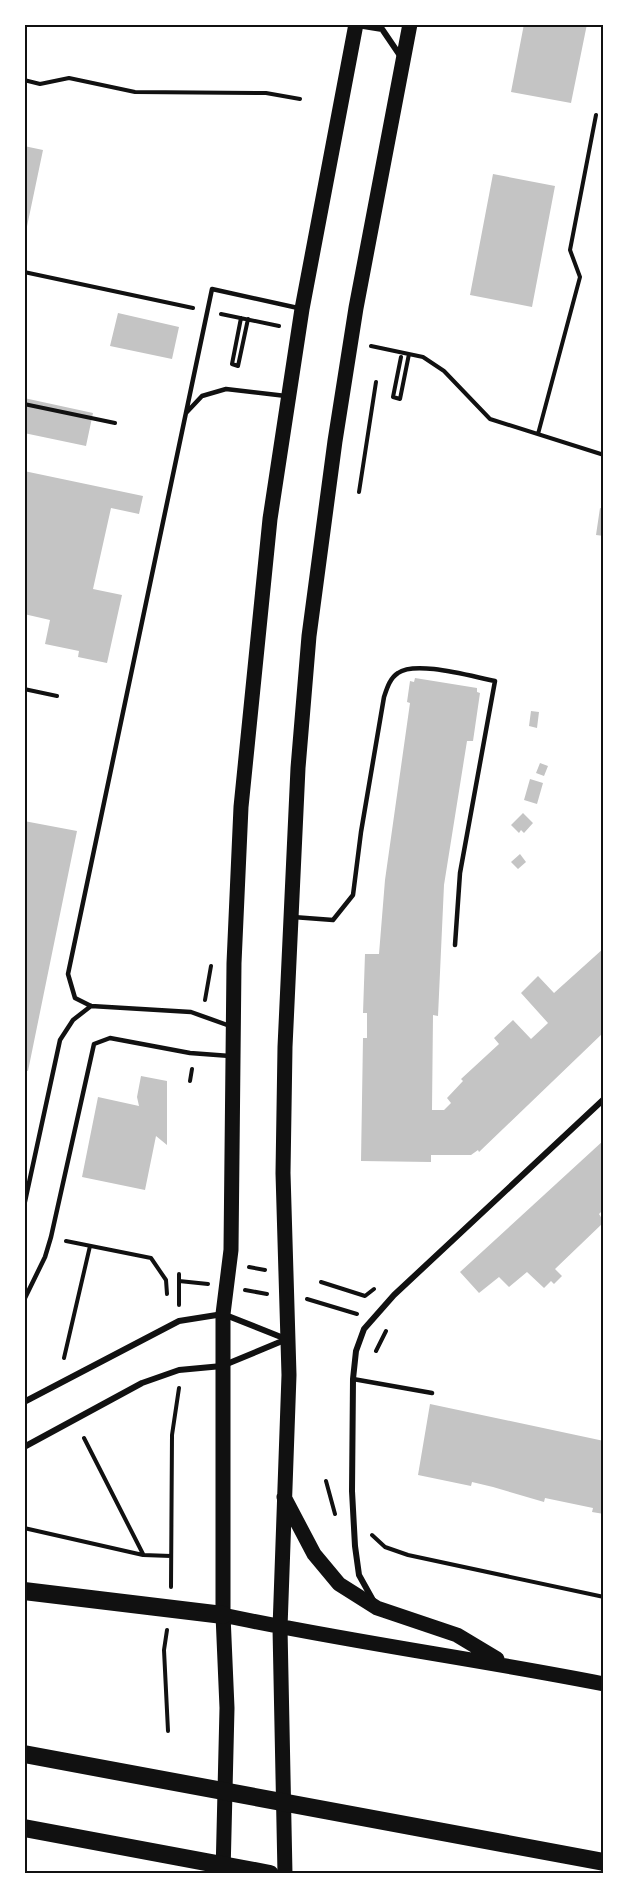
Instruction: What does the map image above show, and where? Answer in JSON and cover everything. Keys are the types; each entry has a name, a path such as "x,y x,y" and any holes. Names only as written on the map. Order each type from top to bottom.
{"highway":[{"path":"24,1591 223,1615"},
{"path":"24,1754 604,1862"},
{"path":"24,1828 270,1874"}],"main road":[{"path":"223,1874 227,1708 223,1615 222,1366 223,1314 231,1250 232,1026 242,807 270,519 302,309 356,24"},
{"path":"285,1874 280,1628 283,1496 289,1397 283,1173 290,917 298,768 308,647 335,441 356,308 410,24"},
{"path":"283,1496 314,1554 339,1584 377,1608 457,1635 505,1664"},
{"path":"223,1615 280,1628 505,1664 604,1684"}],"street":[{"path":"356,24 382,29 403,60"},
{"path":"377,1608 359,1575 352,1491 353,1379 356,1352 370,1320 604,1099"},
{"path":"24,1402 179,1321 223,1314 287,1339"},
{"path":"24,1447 142,1383 179,1370 222,1366 287,1339"}],"lane":[{"path":"232,1026 191,1012 91,1005 75,998 68,974 212,289 302,309"},
{"path":"185,415 202,396 226,389 289,396"},
{"path":"290,917 333,920 353,895 361,832 384,697 389,684 398,673 414,667 428,669 495,681 460,873 455,945"},
{"path":"24,1206 60,1040 73,1020 91,1005"},
{"path":"24,1300 45,1257 51,1237 94,1044 110,1038 190,1053 233,1056"},
{"path":"353,1379 432,1393"}],"path":[{"path":"24,81 40,84 69,78 135,92 266,93 300,99"},
{"path":"538,434 580,277 570,250 596,115"},
{"path":"24,272 195,309"},
{"path":"218,313 286,328"},
{"path":"241,318 232,364 238,366 249,315"},
{"path":"364,345 423,357 444,370 490,419 604,455"},
{"path":"401,357 393,397 400,399 409,354"},
{"path":"359,492 376,382"},
{"path":"24,404 115,423"},
{"path":"24,689 57,696"},
{"path":"62,1240 152,1258 166,1280 167,1294"},
{"path":"64,1358 90,1246"},
{"path":"246,1266 266,1270"},
{"path":"179,1274 179,1321"},
{"path":"321,1281 365,1296 382,1283"},
{"path":"243,1290 320,1301 370,1320"},
{"path":"24,1528 143,1555 171,1556 172,1435 179,1394 179,1370"},
{"path":"84,1438 143,1555"},
{"path":"378,1541 385,1547 408,1555 604,1598"},
{"path":"164,1650 168,1731"}],"building":[{"path":"524,24 587,24 571,103 511,92"},
{"path":"24,146 43,150 25,236 24,236"},
{"path":"493,174 555,186 532,307 470,295"},
{"path":"118,313 179,327 172,359 110,346"},
{"path":"24,398 93,413 86,446 24,433"},
{"path":"24,471 143,496 139,514 111,508 93,589 122,595 107,663 78,657 79,651 45,644 50,620 24,614"},
{"path":"600,508 604,509 604,536 596,535"},
{"path":"415,678 477,688 477,692 480,693 473,741 467,741 444,885 438,1016 433,1015 432,1110 444,1110 451,1103 447,1098 463,1081 461,1079 499,1044 494,1038 513,1020 531,1039 548,1023 521,993 538,976 554,993 604,948 604,1032 479,1152 478,1150 471,1155 431,1155 431,1162 361,1161 363,1038 367,1038 367,1013 363,1013 365,954 379,954 385,880 410,703 407,702 410,681 414,682"},
{"path":"531,711 539,712 537,728 529,726"},
{"path":"540,763 548,766 544,776 536,773"},
{"path":"530,779 543,783 537,804 524,800"},
{"path":"523,813 533,823 524,833 521,830 519,833 511,825"},
{"path":"24,821 77,831 28,1071 24,1070"},
{"path":"520,854 526,862 518,869 511,862"},
{"path":"141,1076 167,1081 167,1145 156,1136 145,1190 82,1177 98,1097 139,1106 137,1097"},
{"path":"604,1140 604,1209 599,1214 604,1222 555,1269 562,1276 554,1284 551,1281 544,1288 527,1272 509,1287 499,1277 479,1293 460,1272"},
{"path":"430,1404 604,1441 604,1514 592,1512 593,1508 545,1498 544,1502 472,1482 471,1486 418,1475"}]}
